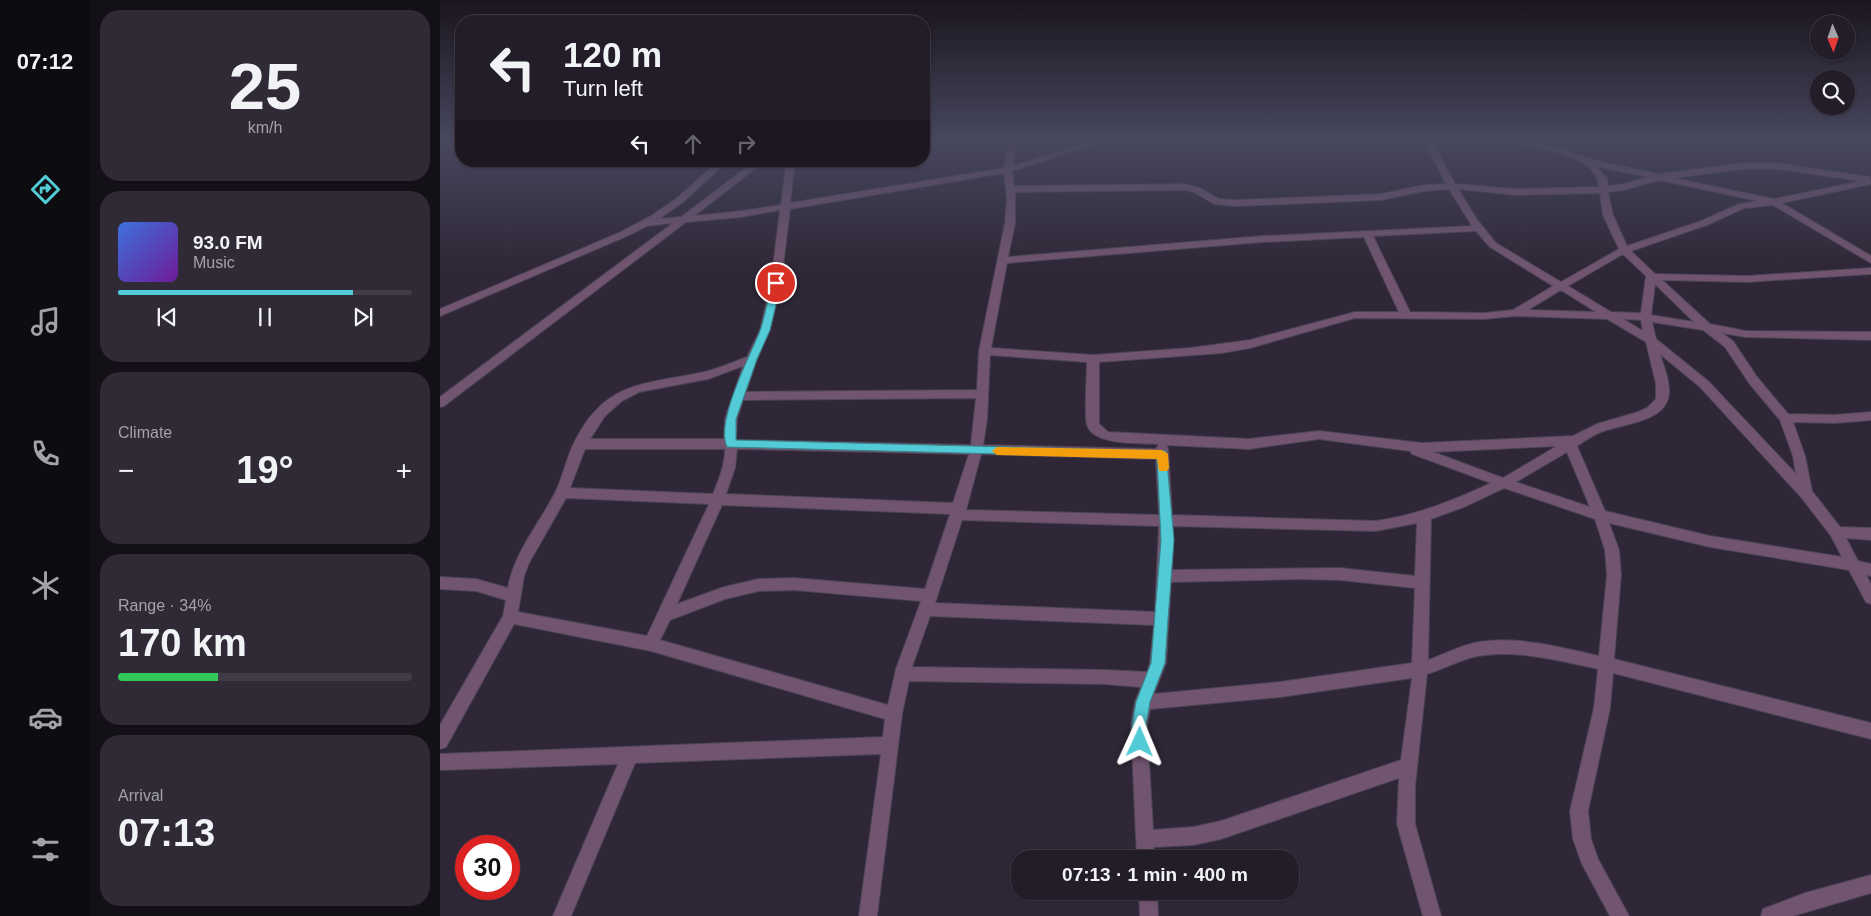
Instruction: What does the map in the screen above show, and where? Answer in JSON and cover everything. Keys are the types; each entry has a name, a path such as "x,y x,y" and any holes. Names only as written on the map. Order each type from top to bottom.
{"street":[{"path":"440,313 624,234 680,200 699,183"},
{"path":"440,403 733,183"},
{"path":"651,644 718,499 730,468 731,419 740,396 740,388 765,330 776,283 789,183"},
{"path":"645,223 741,214 929,183"},
{"path":"868,916 894,714 903,674 959,512 976,450 985,351 1010,223 1009,183"},
{"path":"1451,183 1478,228 1493,245 1559,286 1610,314 1650,340 1704,384 1806,493 1836,532 1871,598"},
{"path":"1604,183 1605,204 1608,215 1624,250 1707,328 1730,344 1753,380 1785,418 1799,456 1806,493"},
{"path":"1010,189 1185,187 1197,190 1217,202 1237,203 1381,197 1424,188 1453,186 1517,192 1605,190 1635,183"},
{"path":"1685,183 1774,202 1871,260"},
{"path":"1515,313 1624,250 1704,223 1742,206 1774,202 1859,183"},
{"path":"1003,260 1200,244 1478,228"},
{"path":"1367,234 1406,315"},
{"path":"1651,277 1739,279 1871,271"},
{"path":"562,493 1166,522 1393,525 1424,515 1502,482 1538,465 1607,425 1645,414 1658,406 1663,399 1663,388 1646,317 1651,277"},
{"path":"985,351 1093,359 1222,349 1250,344 1355,315 1484,316 1515,313 1610,314 1646,317 1746,334 1871,336"},
{"path":"440,741 510,617 517,576 562,493 580,444 601,413 618,398 636,389 708,376 752,359"},
{"path":"1093,359 1093,425 1106,436 1162,448"},
{"path":"740,396 982,394"},
{"path":"1785,418 1835,419 1871,416"},
{"path":"580,444 731,444 976,450 1162,448 1249,444 1319,435 1422,448 1573,443"},
{"path":"1573,443 1612,550 1614,575 1602,708 1579,811 1582,839 1591,864 1620,916"},
{"path":"1407,447 1600,515 1687,537 1853,565 1871,570"},
{"path":"1146,850 1139,725 1143,702 1158,663 1162,619 1168,540 1162,448"},
{"path":"1424,515 1420,669 1406,786 1406,824 1432,916"},
{"path":"1836,532 1871,534"},
{"path":"1165,576 1340,574 1422,583"},
{"path":"440,582 476,585 514,596"},
{"path":"665,615 724,593 759,585 794,584 928,602 1162,619"},
{"path":"510,617 651,644 894,714"},
{"path":"1143,702 1259,694 1420,669 1464,652 1488,648 1536,651 1605,665 1871,731"},
{"path":"903,674 1096,677 1152,680"},
{"path":"440,762 890,745"},
{"path":"562,916 630,755"},
{"path":"1145,839 1193,836 1221,830 1408,766"},
{"path":"1770,916 1805,902 1871,884"},
{"path":"1148,900 1149,916"}],"slow traffic":[{"path":"997,451 1162,454 1163,468"}],"route":[{"path":"776,283 765,330 740,388 740,396 731,419 729,430 731,444 1162,454 1168,540 1162,619 1158,663 1143,702 1139,725 1140,742"}]}
